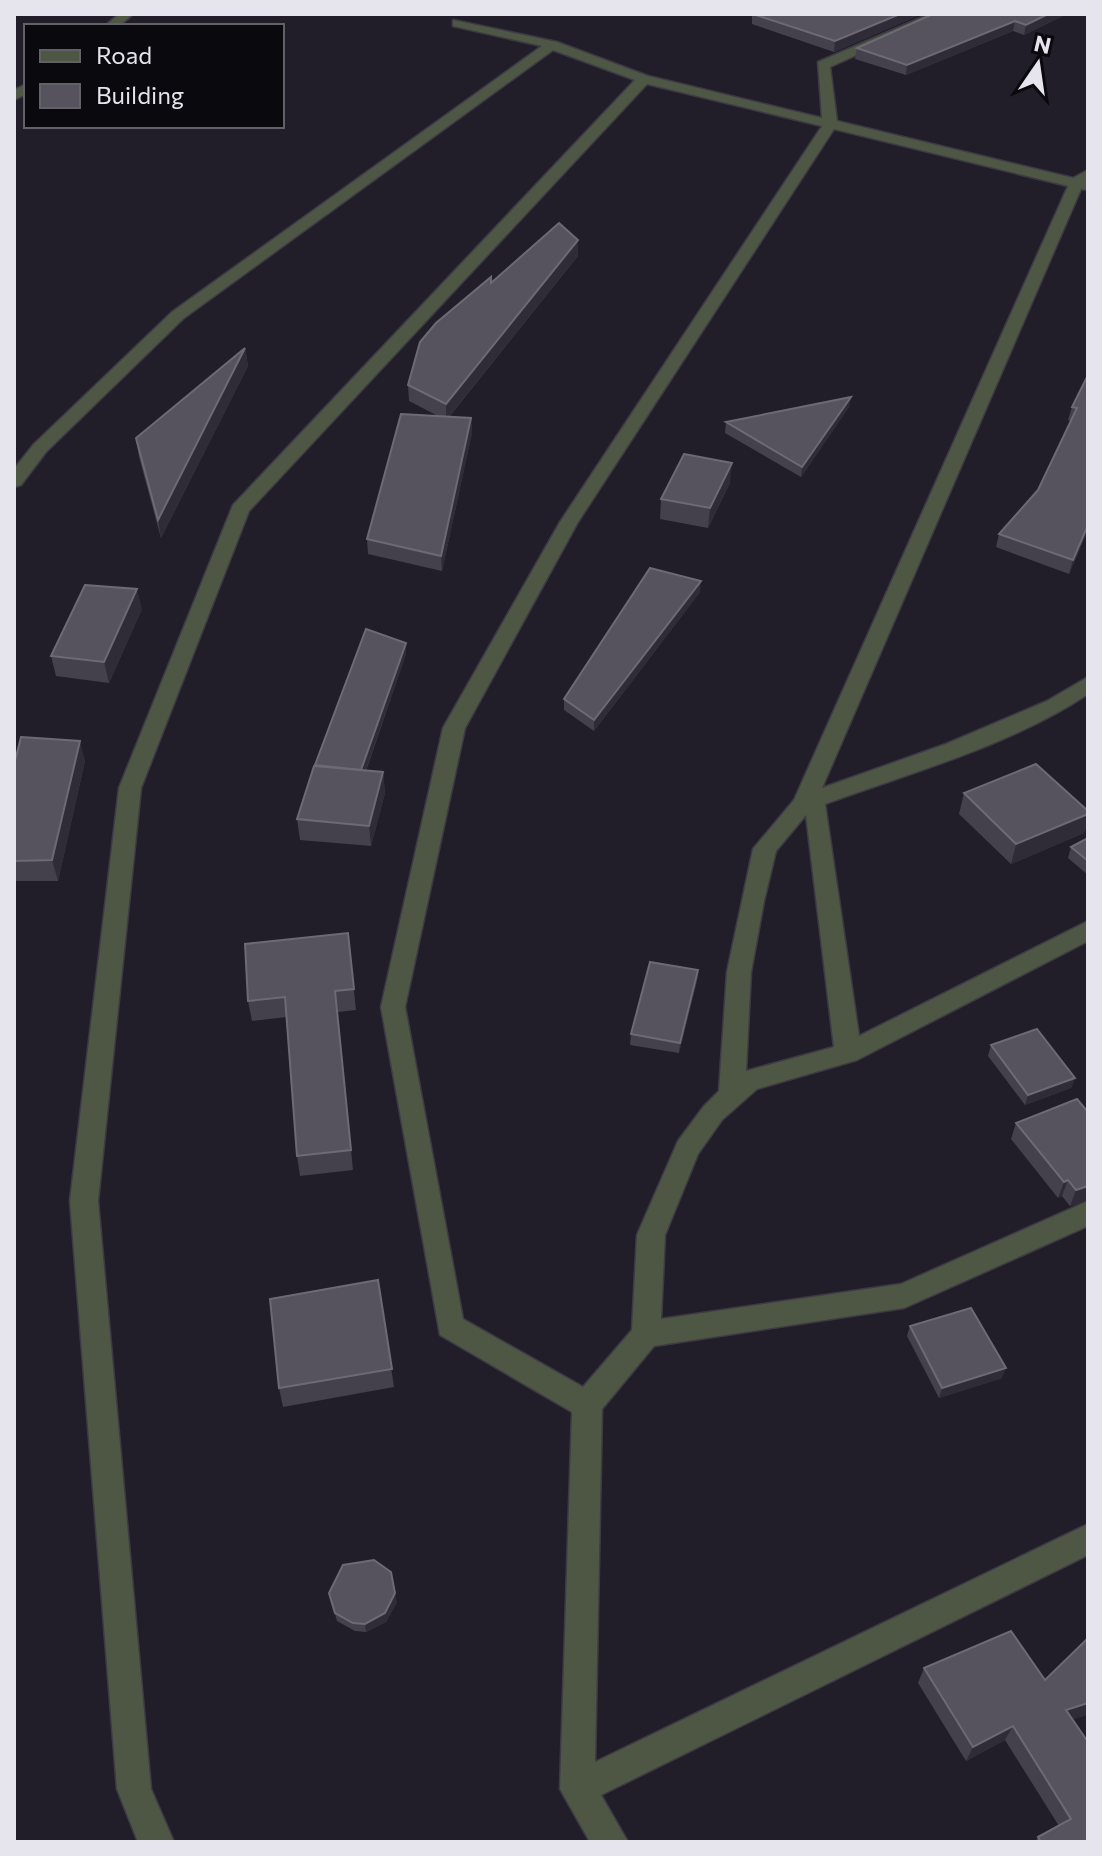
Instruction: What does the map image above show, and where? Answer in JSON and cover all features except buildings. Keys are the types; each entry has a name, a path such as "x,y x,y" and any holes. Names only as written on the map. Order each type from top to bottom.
{"street":[{"path":"475,14 457,23 552,45 644,79 1084,181 804,803 765,849 739,972 732,1096"},
{"path":"587,1405 450,1326 393,1007 454,728 569,522 830,124 823,65 941,14"},
{"path":"14,481 40,448 178,315 552,45"},
{"path":"156,1842 134,1789 84,1201 130,788 240,509 644,79"},
{"path":"804,803 954,749 1055,706 1088,684"},
{"path":"804,803 817,809 848,1053"},
{"path":"610,1842 577,1789 587,1405 646,1334 651,1235 687,1149 713,1113 748,1081 848,1053 1088,930"},
{"path":"646,1334 904,1296 1088,1213"},
{"path":"577,1789 1088,1539"}]}
